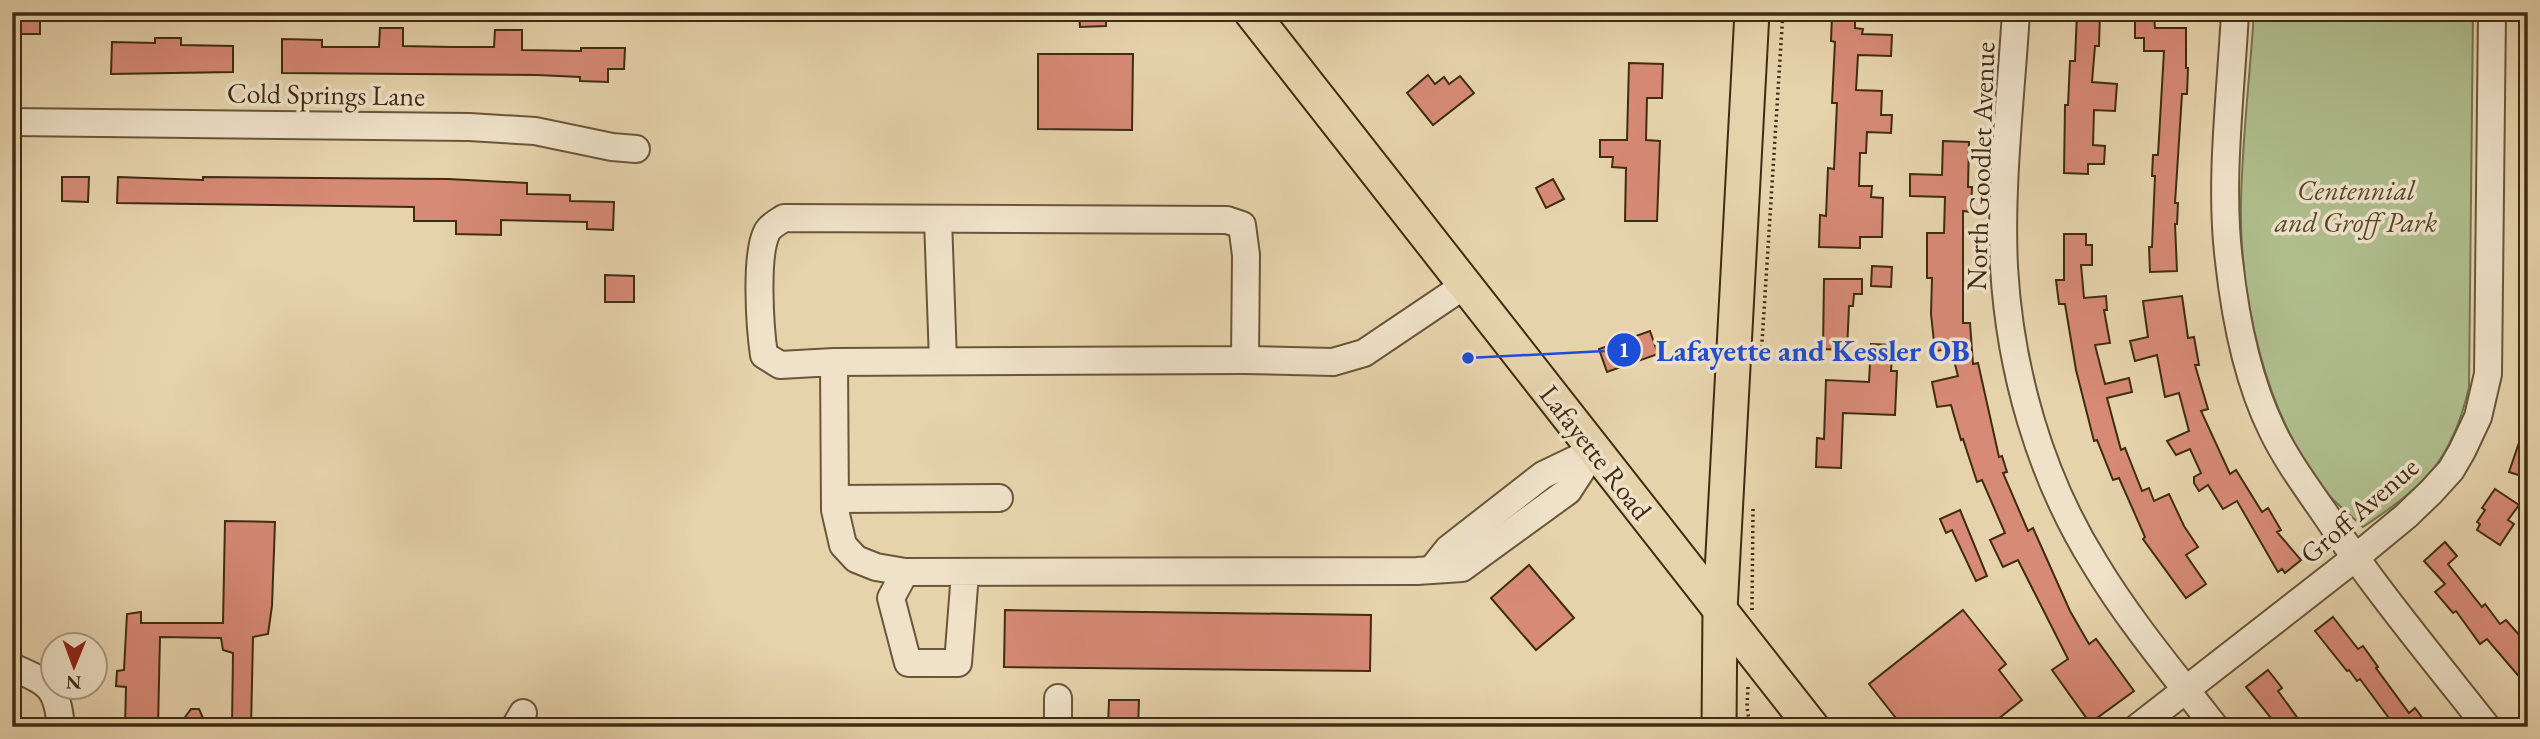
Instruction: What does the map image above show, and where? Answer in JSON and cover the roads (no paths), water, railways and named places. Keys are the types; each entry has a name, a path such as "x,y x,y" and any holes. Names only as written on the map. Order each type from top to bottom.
{"main road":[{"name":"Lafayette Road","path":"1251,12 1812,727"},
{"path":"1719,727 1720,610 1752,12"}],"street":[{"name":"North Goodlet Avenue","path":"2016,12 2004,240 2007,301 2022,385 2045,460 2076,531 2122,604 2215,727"},
{"path":"2235,12 2225,200 2228,260 2253,381 2272,430 2299,477 2355,558 2487,727"},
{"name":"Groff Avenue","path":"2138,727 2406,516 2451,470 2479,417 2488,374 2493,12"},
{"name":"Cold Springs Lane","path":"12,122 469,127 535,131 611,147 636,149"},
{"path":"1245,360 1246,255 1242,225 1227,220 784,218 768,229 761,247 761,336 764,355 780,365 943,361 1333,362 1364,353 1465,285"},
{"path":"938,219 943,361"},
{"path":"834,362 835,510 843,545 856,559 876,567 905,572 1432,569 1448,549 1543,475 1594,450"},
{"path":"835,499 999,498"},
{"path":"905,572 891,598 908,663 958,663 965,573"},
{"path":"12,667 38,678 55,693 61,727"},
{"path":"1058,698 1058,727"}],"place":[{"name":"Lafayette and Kessler OB","path":"1468,358"}],"park label":[{"name":"Centennial and Groff Park","path":"2356,206"}]}
